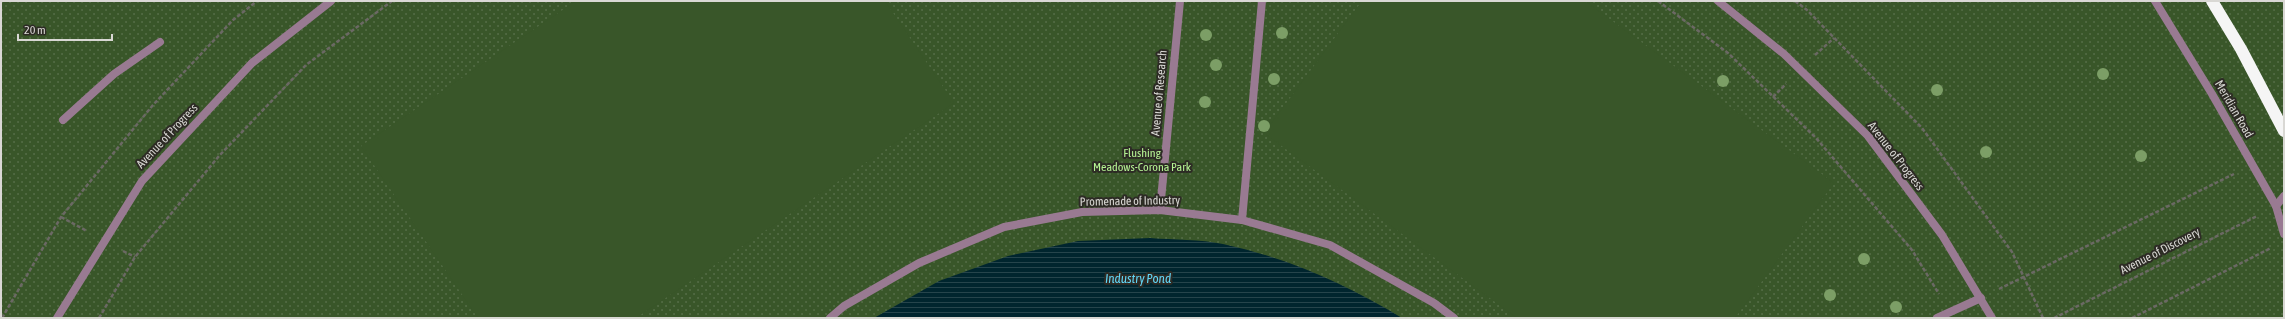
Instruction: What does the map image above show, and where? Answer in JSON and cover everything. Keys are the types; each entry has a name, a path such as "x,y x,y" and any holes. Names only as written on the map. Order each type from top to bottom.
{"highway":[{"path":"2212,1 2244,55 2284,131"}],"street":[{"name":"Avenue of Progress","path":"57,318 142,181 252,63 331,1"},
{"name":"Avenue of Research","path":"1160,210 1180,1"},
{"path":"1242,220 1262,1"},
{"name":"Avenue of Progress","path":"1718,1 1784,54 1868,136 1942,235 1992,318"},
{"name":"Meridian Road","path":"2155,1 2276,206 2284,234"},
{"path":"63,120 114,74 160,42"},
{"path":"2276,206 2284,196"},
{"name":"Promenade of Industry","path":"830,318 844,306 919,263 1004,227 1082,212 1160,210 1242,220 1330,245 1434,303 1454,318"},
{"path":"1937,318 1981,298"}],"path":[{"path":"2,318 66,212 153,105 233,20 257,1"},
{"path":"99,318 135,257 219,156 306,65 392,1"},
{"path":"1658,1 1728,53 1816,138 1912,250 1951,311"},
{"path":"1795,1 1807,10 1922,128 2012,252 2025,276 2043,318"},
{"path":"1981,298 2252,165"},
{"name":"Avenue of Discovery","path":"2054,318 2276,206"},
{"path":"2132,318 2277,244"}],"green space":[{"name":"Flushing Meadows-Corona Park","path":"1,1 2284,1 2284,318 1,318"},
{"path":"576,1 885,1 954,103 636,318 478,318 361,146"},
{"path":"1362,1 1585,1 1834,183 1735,318 1517,318 1264,133"}],"water":[{"name":"Industry Pond","path":"1150,238 1214,242 1271,257 1338,283 1402,318 874,318 939,281 1008,256 1078,241"}]}
